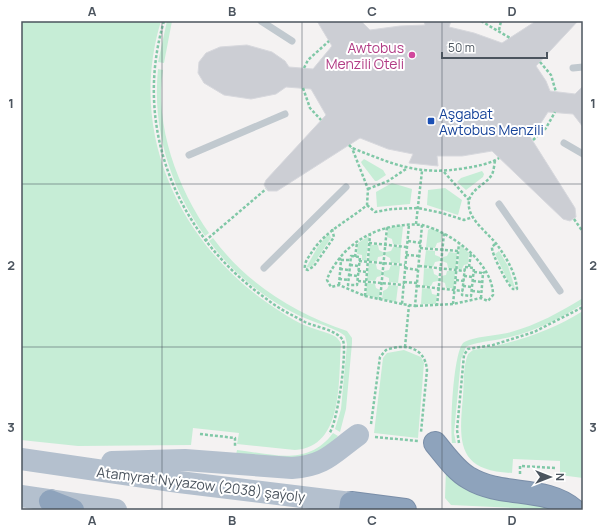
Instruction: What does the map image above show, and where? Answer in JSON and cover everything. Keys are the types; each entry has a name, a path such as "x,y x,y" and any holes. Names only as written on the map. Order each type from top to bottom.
{"highway":[{"path":"426,442 468,478 492,487 553,497 574,510"},
{"path":"50,501 73,510"},
{"name":"Atamyrat Nyýazow (2038) şaýoly","path":"351,506 405,510"}],"main road":[{"path":"56,464 178,460 292,468 305,467 328,460 366,433"},
{"name":"Atamyrat Nyýazow (2038) şaýoly","path":"21,459 351,506"},
{"path":"21,496 116,510"}],"lane":[{"path":"261,21 292,41"},
{"path":"573,68 583,66"},
{"path":"189,155 286,114"},
{"path":"564,143 583,154"},
{"path":"264,268 346,187"},
{"path":"499,204 560,291"}],"path":[{"path":"164,21 154,71 154,106 157,133 175,190 204,241 236,274 269,301 306,322 338,335 344,343 339,407 332,430 326,438"},
{"path":"481,21 499,30 510,38"},
{"path":"499,30 501,21"},
{"path":"304,68 308,60 329,41"},
{"path":"540,62 551,76 556,92"},
{"path":"302,88 310,108 321,120"},
{"path":"533,140 546,128 555,112"},
{"path":"349,145 352,148 368,190 367,205"},
{"path":"352,148 406,168 422,171 443,172 482,165 495,161 499,158"},
{"path":"495,161 492,175 471,195 469,200 470,212 496,243 510,267 517,289 513,289 508,286 492,254 492,247 496,243"},
{"path":"368,190 388,181 406,168"},
{"path":"416,224 422,171"},
{"path":"443,172 469,200"},
{"path":"204,241 266,189"},
{"path":"367,205 375,212 392,208 418,208 442,213 464,220 473,217"},
{"path":"332,229 333,239 314,266 306,270 305,265 313,249 320,240 332,229 367,205"},
{"path":"574,219 583,232"},
{"path":"402,304 409,224"},
{"path":"409,224 422,225 444,233 471,253 484,272 493,295 488,301 481,298 466,302 437,306 415,306 364,296 339,285 331,287 327,280 340,259 357,242 387,227 409,224"},
{"path":"415,306 422,225"},
{"path":"380,300 387,227"},
{"path":"437,306 444,233"},
{"path":"364,296 370,235"},
{"path":"355,257 357,242"},
{"path":"408,242 421,243"},
{"path":"369,243 407,247"},
{"path":"453,304 459,243"},
{"path":"420,248 458,252"},
{"path":"469,267 471,253"},
{"path":"406,255 420,256"},
{"path":"351,256 355,257 360,257 357,285 348,285 351,256"},
{"path":"340,259 350,260"},
{"path":"339,285 340,259"},
{"path":"359,261 384,263 405,267 440,268 465,271"},
{"path":"350,265 359,266"},
{"path":"465,267 474,268 471,296 462,295 465,271 465,267"},
{"path":"340,269 350,270"},
{"path":"358,271 367,272"},
{"path":"474,272 484,272"},
{"path":"481,298 484,272"},
{"path":"349,275 358,276"},
{"path":"464,276 473,277"},
{"path":"339,279 349,280"},
{"path":"456,280 464,281"},
{"path":"358,281 463,290"},
{"path":"473,281 482,282"},
{"path":"352,291 353,285"},
{"path":"463,286 472,287"},
{"path":"472,291 482,292"},
{"path":"466,302 467,296"},
{"path":"405,347 409,305"},
{"path":"460,448 457,430 464,355 468,349 493,345 527,335 554,324 583,307"},
{"path":"405,347 418,351 423,355 427,370 426,442 366,433 380,357 386,350 405,347"},
{"path":"200,434 235,438 235,447 242,448"},
{"path":"520,476 520,466 556,468"}],"green space":[{"path":"21,21 161,21 152,64 151,106 157,147 171,186 190,223 216,257 246,286 290,318 304,325 333,335 340,341 338,393 335,409 330,425 322,437 311,446 295,450 237,444 239,433 193,428 191,445 78,446 21,440"},
{"path":"167,21 172,21 164,63 158,62"},
{"path":"158,69 163,70 161,91 162,112 165,134 171,156 187,197 209,233 205,236 182,198 166,157 158,114"},
{"path":"364,159 383,170 386,175 375,181 361,162"},
{"path":"482,171 484,174 483,177 466,190 457,182 461,178"},
{"path":"392,183 412,189 410,204 377,207 376,192"},
{"path":"445,188 462,200 458,215 427,205 428,190"},
{"path":"400,225 403,227 401,245 393,244 392,239 387,237 388,228"},
{"path":"431,228 442,233 441,242 437,243 435,248 426,247 428,230"},
{"path":"327,235 330,235 331,238 312,266 306,268 317,248"},
{"path":"369,236 366,261 362,260 362,255 357,254 358,243"},
{"path":"213,238 240,269 272,295 308,315 347,331 352,338 346,409 340,432 335,429 341,409 347,344 345,336 336,330 303,317 273,301 249,283 227,263 209,241"},
{"path":"370,245 378,245 379,250 383,252 383,256 378,257 377,261 369,261"},
{"path":"460,245 469,253 468,264 464,265 462,269 458,269"},
{"path":"393,247 401,247 400,263 391,263 390,258 386,256 386,252 391,251"},
{"path":"426,250 435,251 435,255 440,257 440,261 435,262 433,267 424,266"},
{"path":"499,251 508,266 515,288 510,285 495,254"},
{"path":"449,252 457,253 456,269 448,268 447,263 442,261 443,257 447,256"},
{"path":"369,263 376,264 377,269 382,271 381,276 377,277 375,281 367,280"},
{"path":"391,265 400,266 398,283 389,282 389,278 384,276 384,271 389,270"},
{"path":"424,268 433,269 434,274 438,276 438,281 433,282 431,286 423,286"},
{"path":"447,271 455,271 454,288 446,288 445,283 440,281 441,276 446,275"},
{"path":"367,283 375,284 376,288 380,290 379,299 366,295"},
{"path":"389,285 398,286 396,302 382,299 383,291 387,289"},
{"path":"422,288 431,289 432,294 437,295 436,304 421,304"},
{"path":"583,298 583,304 539,328 506,338 466,347 461,359 454,433 456,443 452,443 451,422 455,375 457,361 463,343 479,337 506,333 530,326"},
{"path":"583,311 583,478 560,475 560,461 513,459 512,473 494,471 480,466 471,460 465,451 461,427 465,364 468,354 473,350 516,341 544,331"},
{"path":"404,350 421,357 424,363 418,438 374,433 383,358 387,353"},
{"path":"333,433 338,436 331,444 308,459 236,455 237,450 289,456 301,454 313,451 323,444"},
{"path":"446,469 466,488 477,494 534,501 557,510 451,505 445,498"}],"building":[{"name":"Aşgabat Awtobus Menzili","path":"317,21 361,21 370,30 400,26 425,25 424,21 451,21 449,27 474,33 502,43 536,21 578,21 536,66 546,81 550,91 575,94 583,86 583,127 573,114 548,112 539,126 529,135 575,208 576,217 570,221 563,219 492,151 462,156 437,156 438,166 409,163 413,154 388,149 360,138 277,191 268,191 264,185 266,180 326,115 311,89 286,87 276,94 251,99 224,95 204,83 198,73 199,62 206,53 220,47 247,45 272,52 285,61 289,67 313,69 332,46"}],"place":[{"name":"Awtobus Menzili Oteli","path":"412,55"},
{"name":"Aşgabat Awtobus Menzili","path":"431,121"}]}
